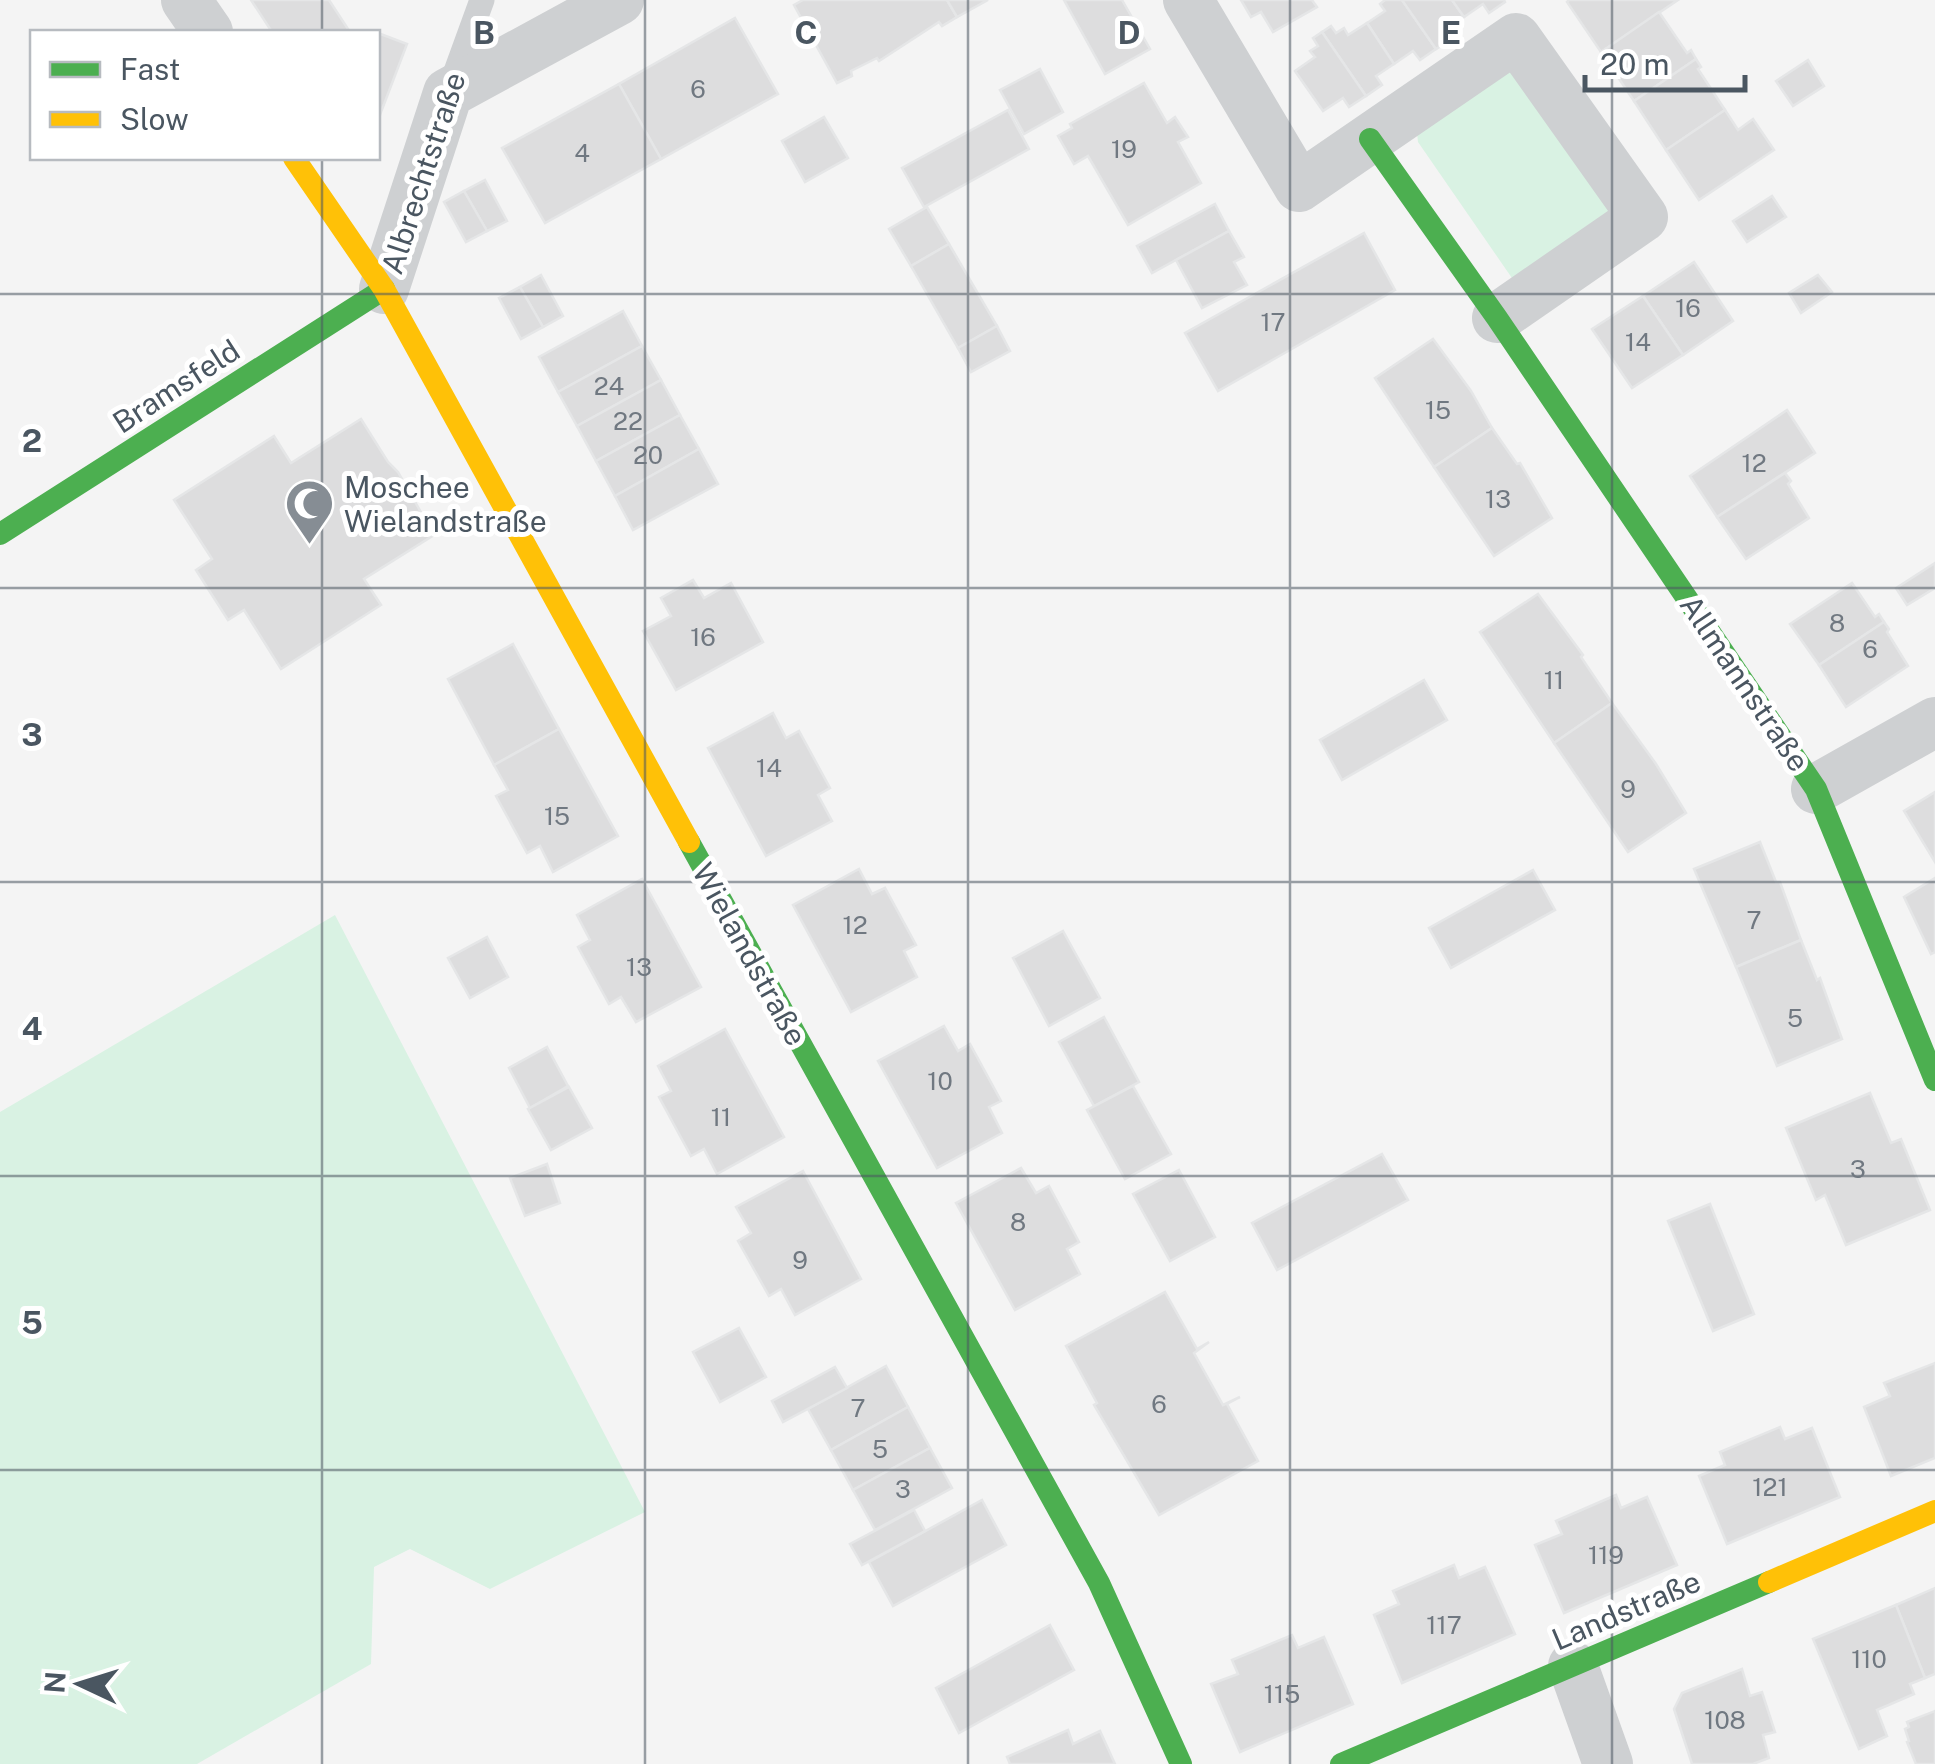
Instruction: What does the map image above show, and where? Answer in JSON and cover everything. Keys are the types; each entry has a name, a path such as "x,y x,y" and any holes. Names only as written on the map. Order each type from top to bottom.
{"street":[{"path":"186,0 207,30"},
{"path":"448,93 619,0"},
{"path":"1188,0 1299,187 1516,38 1643,217 1497,318"},
{"name":"Albrechtstraße","path":"384,289 448,93"},
{"name":"Allmannstraße","path":"1370,139 1497,318 1816,789 1935,1080"},
{"name":"Wielandstraße","path":"295,160 384,289 1099,1584 1181,1764"},
{"name":"Bramsfeld","path":"0,534 384,289"},
{"path":"1816,789 1935,722"},
{"name":"Landstraße","path":"1342,1764 1935,1512"},
{"path":"1573,1666 1608,1764"}],"lane":[{"name":"Albrechtstraße","path":"448,93 482,0"}],"green space":[{"path":"1509,62 1614,211 1514,281 1418,142 1417,133"},
{"path":"335,915 645,1512 490,1589 410,1549 374,1567 371,1664 197,1764 0,1764 0,1112"}],"building":[{"path":"251,0 329,0 349,30 271,30"},
{"path":"803,0 947,0 957,17 942,26 939,22 879,61 877,58 851,71 852,76 837,83 794,5"},
{"path":"947,0 988,0 957,17"},
{"path":"1064,0 1122,0 1150,49 1105,74"},
{"path":"1241,0 1312,0 1317,7 1273,32 1261,12 1251,17"},
{"path":"1385,0 1402,0 1436,49 1420,60 1413,51 1394,64 1367,23 1385,11 1380,4"},
{"path":"1402,0 1452,0 1464,17 1446,29 1452,39 1436,49"},
{"path":"1452,0 1505,2 1489,13 1483,4 1464,17"},
{"path":"1569,0 1678,0 1601,52"},
{"path":"1659,12 1687,53 1691,50 1696,59 1634,101 1601,52"},
{"path":"735,18 778,94 661,159 619,84"},
{"path":"1367,23 1394,64 1376,76 1382,85 1366,96 1322,32 1331,26 1336,33 1344,28 1348,35"},
{"path":"1322,32 1366,96 1349,107 1343,98 1323,111 1295,71 1315,57 1310,51 1318,46 1313,38"},
{"path":"380,34 407,44 380,115"},
{"path":"1696,59 1701,67 1698,69 1725,110 1666,150 1634,101"},
{"path":"1808,60 1824,86 1793,106 1776,81"},
{"path":"1040,69 1063,112 1024,134 1000,90"},
{"path":"1144,83 1167,123 1175,117 1188,137 1178,142 1201,183 1128,225 1088,156 1074,164 1058,136 1072,128 1070,124"},
{"path":"619,84 661,159 545,223 502,148"},
{"path":"1008,110 1029,149 924,207 902,168"},
{"path":"1725,110 1738,130 1753,119 1774,150 1699,200 1666,150"},
{"path":"824,117 848,158 805,182 782,141"},
{"path":"485,180 507,221 487,231 464,191"},
{"path":"464,191 487,231 466,242 444,202"},
{"path":"1772,196 1786,217 1747,242 1733,221"},
{"path":"1215,204 1229,231 1152,273 1137,246"},
{"path":"927,207 949,244 911,266 889,229"},
{"path":"1229,231 1244,257 1234,262 1247,285 1202,308 1176,260"},
{"path":"1364,233 1395,290 1218,391 1185,333"},
{"path":"949,244 997,326 958,348 911,266"},
{"path":"1694,262 1733,321 1683,355 1643,296"},
{"path":"541,275 563,316 543,327 520,287"},
{"path":"1818,275 1832,292 1801,313 1789,293"},
{"path":"520,287 543,327 521,339 499,298"},
{"path":"1643,296 1683,355 1632,388 1592,329"},
{"path":"623,311 642,346 558,392 539,357"},
{"path":"997,326 1010,351 971,372 958,348"},
{"path":"1433,339 1492,428 1434,467 1375,378"},
{"path":"642,346 661,380 577,426 558,392"},
{"path":"661,380 680,415 596,461 577,426"},
{"path":"1787,410 1815,453 1717,517 1690,476"},
{"path":"680,415 699,449 615,496 596,461"},
{"name":"Moschee Wielandstraße","path":"361,419 398,472 434,535 364,579 381,605 281,669 244,610 228,620 196,570 212,559 174,500 274,436 291,463"},
{"path":"1492,428 1520,463 1552,518 1494,556 1434,467"},
{"path":"699,449 718,484 633,530 615,496"},
{"path":"1785,473 1809,518 1746,559 1717,517"},
{"path":"1935,563 1935,588 1907,605 1896,588"},
{"path":"693,580 704,598 731,583 763,642 676,690 643,631 671,616 661,598"},
{"path":"1852,583 1875,617 1879,614 1884,622 1819,665 1790,624"},
{"path":"1538,594 1612,703 1554,743 1480,632"},
{"path":"1884,622 1908,666 1846,707 1819,665"},
{"path":"513,644 559,729 494,765 448,679"},
{"path":"1424,680 1447,720 1342,780 1320,740"},
{"path":"1612,703 1686,813 1628,852 1554,743"},
{"path":"773,713 786,738 799,731 830,788 818,795 832,821 766,856 708,748"},
{"path":"559,729 618,836 553,872 540,846 527,853 496,796 508,790 494,765"},
{"path":"1935,792 1935,862 1904,811"},
{"path":"1760,842 1776,882 1780,882 1801,940 1736,967 1694,869"},
{"path":"859,869 872,894 885,888 916,945 904,951 917,977 851,1012 793,905"},
{"path":"1533,870 1555,910 1451,968 1429,928"},
{"path":"1935,878 1935,952 1931,954 1904,897"},
{"path":"642,879 701,987 636,1022 621,997 609,1004 578,947 590,940 577,915"},
{"path":"1063,931 1100,998 1049,1026 1013,958"},
{"path":"487,937 508,977 470,998 448,958"},
{"path":"1801,940 1817,980 1820,978 1842,1039 1777,1066 1736,967"},
{"path":"1104,1017 1139,1082 1094,1106 1059,1042"},
{"path":"944,1026 958,1051 970,1044 1001,1101 989,1107 1002,1133 937,1168 878,1061"},
{"path":"725,1029 784,1137 717,1174 704,1149 691,1156 659,1097 671,1091 658,1066"},
{"path":"547,1047 568,1086 530,1108 509,1068"},
{"path":"1133,1086 1171,1154 1125,1179 1087,1110"},
{"path":"569,1087 592,1128 551,1150 528,1109"},
{"path":"1870,1093 1891,1143 1901,1139 1930,1210 1846,1245 1825,1195 1816,1200 1786,1128"},
{"path":"1382,1154 1408,1200 1277,1270 1252,1223"},
{"path":"547,1164 560,1203 525,1216 510,1178"},
{"path":"1021,1168 1036,1193 1049,1186 1079,1242 1067,1249 1080,1274 1015,1310 956,1203"},
{"path":"1179,1170 1215,1237 1170,1261 1133,1194"},
{"path":"803,1171 861,1279 795,1315 781,1289 769,1296 738,1241 751,1233 736,1207"},
{"path":"1710,1204 1754,1314 1713,1331 1668,1221"},
{"path":"1165,1292 1197,1349 1209,1342 1194,1353 1223,1405 1240,1397 1227,1404 1258,1461 1159,1515 1094,1405 1097,1403 1066,1346"},
{"path":"739,1328 766,1377 720,1402 693,1352"},
{"path":"1935,1363 1935,1458 1891,1476 1864,1407 1890,1396 1884,1383"},
{"path":"886,1366 908,1407 831,1450 808,1409"},
{"path":"835,1367 847,1388 783,1422 772,1401"},
{"path":"908,1407 930,1448 853,1490 831,1450"},
{"path":"1780,1427 1785,1439 1812,1428 1840,1497 1727,1544 1699,1476 1725,1465 1720,1452"},
{"path":"930,1448 952,1488 875,1530 853,1490"},
{"path":"1616,1495 1621,1508 1647,1497 1677,1565 1564,1613 1535,1545 1562,1534 1556,1521"},
{"path":"982,1500 1006,1545 893,1606 869,1562"},
{"path":"914,1510 925,1531 862,1565 850,1544"},
{"path":"1454,1565 1459,1578 1485,1567 1515,1634 1402,1683 1374,1615 1399,1604 1393,1591"},
{"path":"1935,1588 1935,1674 1925,1678 1896,1605"},
{"path":"1896,1605 1925,1678 1910,1684 1914,1694 1877,1710 1887,1736 1859,1749 1813,1639"},
{"path":"1050,1625 1074,1670 959,1733 936,1688"},
{"path":"1292,1635 1298,1648 1324,1637 1353,1704 1240,1752 1211,1684 1238,1674 1232,1660"},
{"path":"1742,1669 1750,1696 1762,1692 1775,1732 1763,1735 1769,1758 1753,1764 1692,1764 1674,1709 1682,1693"},
{"path":"1935,1711 1935,1764 1916,1764 1907,1742 1907,1722"},
{"path":"1068,1730 1073,1744 1100,1731 1115,1764 1010,1764 1007,1757"}],"traffic: fast":[{"path":"1370,139 1497,318 1816,789 1935,1080"},
{"path":"0,534 384,289"},
{"path":"689,842 1099,1583 1181,1764"},
{"path":"1341,1764 1769,1582"}],"traffic: slow":[{"path":"295,160 384,289 689,842"},
{"path":"1769,1582 1935,1511"}],"place":[{"name":"Moschee Wielandstraße","path":"309,546"}]}
